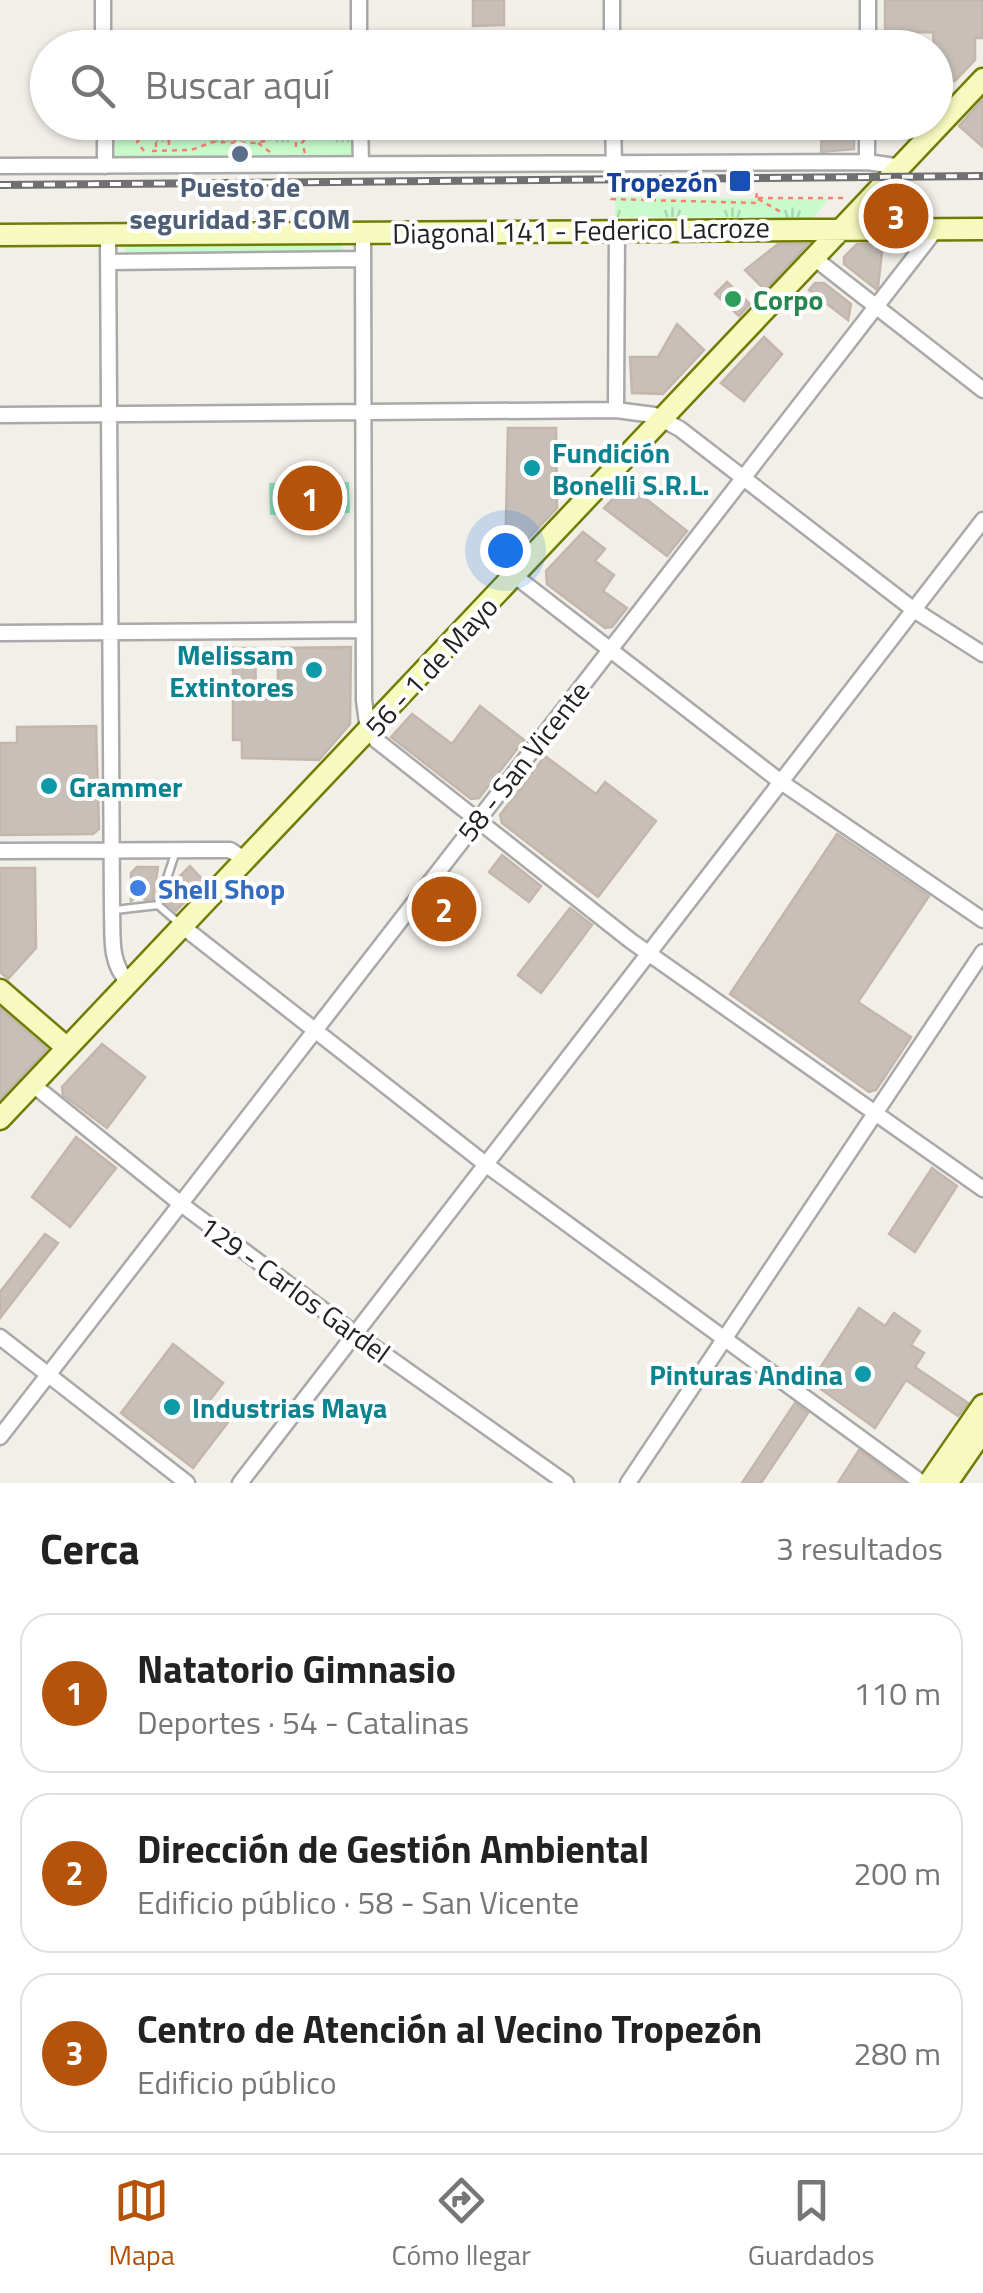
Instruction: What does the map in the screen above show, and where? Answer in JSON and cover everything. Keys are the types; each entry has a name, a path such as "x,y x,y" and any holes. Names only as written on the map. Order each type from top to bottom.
{"main road":[{"name":"56 - 1 de Mayo","path":"953,112 983,80"},
{"name":"56 - 1 de Mayo","path":"0,1120 927,140"},
{"name":"Diagonal 141 - Federico Lacroze","path":"0,234 983,228"},
{"path":"0,990 66,1048"},
{"path":"925,1483 983,1405"},
{"path":"947,1483 983,1431"}],"street":[{"path":"103,0 104,30"},
{"path":"359,0 360,30"},
{"path":"612,0 612,30"},
{"path":"868,0 868,30"},
{"path":"105,140 106,166"},
{"path":"360,140 361,163"},
{"path":"613,140 614,163"},
{"path":"867,140 867,162"},
{"path":"0,166 867,162 902,167"},
{"name":"58 - San Vicente","path":"0,1437 937,228"},
{"path":"614,229 616,410"},
{"path":"362,232 364,711 370,730 384,748 476,822 650,954 983,1189"},
{"path":"108,236 113,958 128,982"},
{"path":"814,258 983,390"},
{"name":"Diagonal 141 - Federico Lacroze","path":"109,262 362,259"},
{"path":"0,415 616,410 664,418 914,610 983,654"},
{"path":"240,1483 983,520"},
{"path":"515,576 781,782 983,920"},
{"path":"0,633 364,630"},
{"path":"0,851 230,850 244,859"},
{"path":"182,926 488,1166 925,1483"},
{"path":"628,1483 983,952"},
{"name":"129 - Carlos Gardel","path":"32,1084 180,1204 354,1334 566,1483"},
{"path":"0,1337 188,1483"}],"lane":[{"path":"158,905 176,851"},
{"path":"112,910 158,905 182,926"}],"path":[{"path":"138,140 142,151 156,151 191,150 214,142 265,140"},
{"path":"156,140 156,151"},
{"path":"169,140 169,148"},
{"path":"298,140 305,153 314,153"},
{"path":"296,164 303,140"},
{"path":"614,163 614,229"},
{"path":"611,199 756,204 757,192"},
{"path":"756,198 871,198"},
{"path":"756,198 790,218 790,228"}],"green space":[{"path":"114,140 354,140 355,152 350,159 115,160"},
{"path":"615,197 829,199 813,218 615,217"},
{"path":"343,236 342,252 127,255 122,242"},
{"path":"349,482 350,513 270,515 269,483"}],"building":[{"path":"473,0 504,0 504,25 473,26"},
{"path":"885,0 983,0 983,38 975,38 975,60 955,81 953,30 885,30"},
{"path":"983,99 983,147 959,126"},
{"path":"821,140 854,140 854,149 821,152"},
{"path":"883,243 876,289 844,264 844,257 857,244"},
{"path":"778,244 808,244 765,290 745,270"},
{"name":"Corpo","path":"727,282 750,304 739,316 715,294"},
{"path":"815,283 824,283 851,304 848,320 809,290"},
{"path":"677,324 704,350 663,394 632,393 630,357 658,357"},
{"path":"764,337 782,354 744,401 721,383"},
{"name":"Fundición Bonelli S.R.L.","path":"508,428 556,428 557,508 505,563"},
{"path":"627,484 687,531 667,556 604,508"},
{"path":"583,532 605,549 595,561 614,575 603,591 627,608 612,627 605,628 547,584 546,571"},
{"path":"351,647 350,724 319,760 242,758 242,740 233,740 233,648 255,648 256,693 278,693 278,648"},
{"path":"480,706 524,740 479,798 471,799 391,737 412,714 452,744"},
{"name":"Grammer","path":"96,726 99,829 93,834 0,835 0,743 17,743 17,727"},
{"path":"545,756 596,794 605,782 656,821 598,897 502,823 500,815"},
{"path":"837,834 929,896 858,1002 911,1037 876,1090 869,1092 730,994"},
{"path":"502,855 541,886 529,902 489,872"},
{"path":"190,866 204,881 176,911 166,903 172,884"},
{"name":"Shell Shop","path":"137,867 158,867 153,899 145,900 139,894 131,901 131,873"},
{"path":"0,868 35,868 36,948 8,979 0,972"},
{"path":"570,908 592,925 541,993 518,975"},
{"path":"0,1008 47,1049 0,1099"},
{"path":"102,1044 145,1077 107,1128 63,1095 62,1087"},
{"path":"76,1137 116,1168 70,1227 32,1197"},
{"path":"932,1168 957,1186 915,1252 889,1234"},
{"path":"45,1234 58,1243 0,1318 0,1292"},
{"name":"Pinturas Andina","path":"859,1308 885,1326 894,1313 920,1331 911,1345 924,1353 915,1367 968,1403 958,1416 906,1380 875,1428 811,1382"},
{"name":"Industrias Maya","path":"173,1344 223,1383 210,1400 232,1417 193,1468 121,1413"},
{"path":"795,1403 808,1413 761,1483 742,1483"},
{"path":"859,1450 904,1483 838,1483"}],"railway":[{"path":"0,185 983,176"}],"place":[{"name":"Puesto de seguridad 3F COM","path":"240,154"},
{"name":"Tropezón","path":"740,181"},
{"name":"Centro de Atención al Vecino Tropezón","path":"896,216"},
{"name":"Corpo","path":"733,299"},
{"name":"Fundición Bonelli S.R.L.","path":"532,468"},
{"name":"Natatorio Gimnasio","path":"310,498"},
{"name":"Melissam Extintores","path":"314,670"},
{"name":"Grammer","path":"49,786"},
{"name":"Shell Shop","path":"138,888"},
{"name":"Dirección de Gestión Ambiental","path":"444,909"},
{"name":"Pinturas Andina","path":"863,1374"},
{"name":"Industrias Maya","path":"172,1407"}]}
